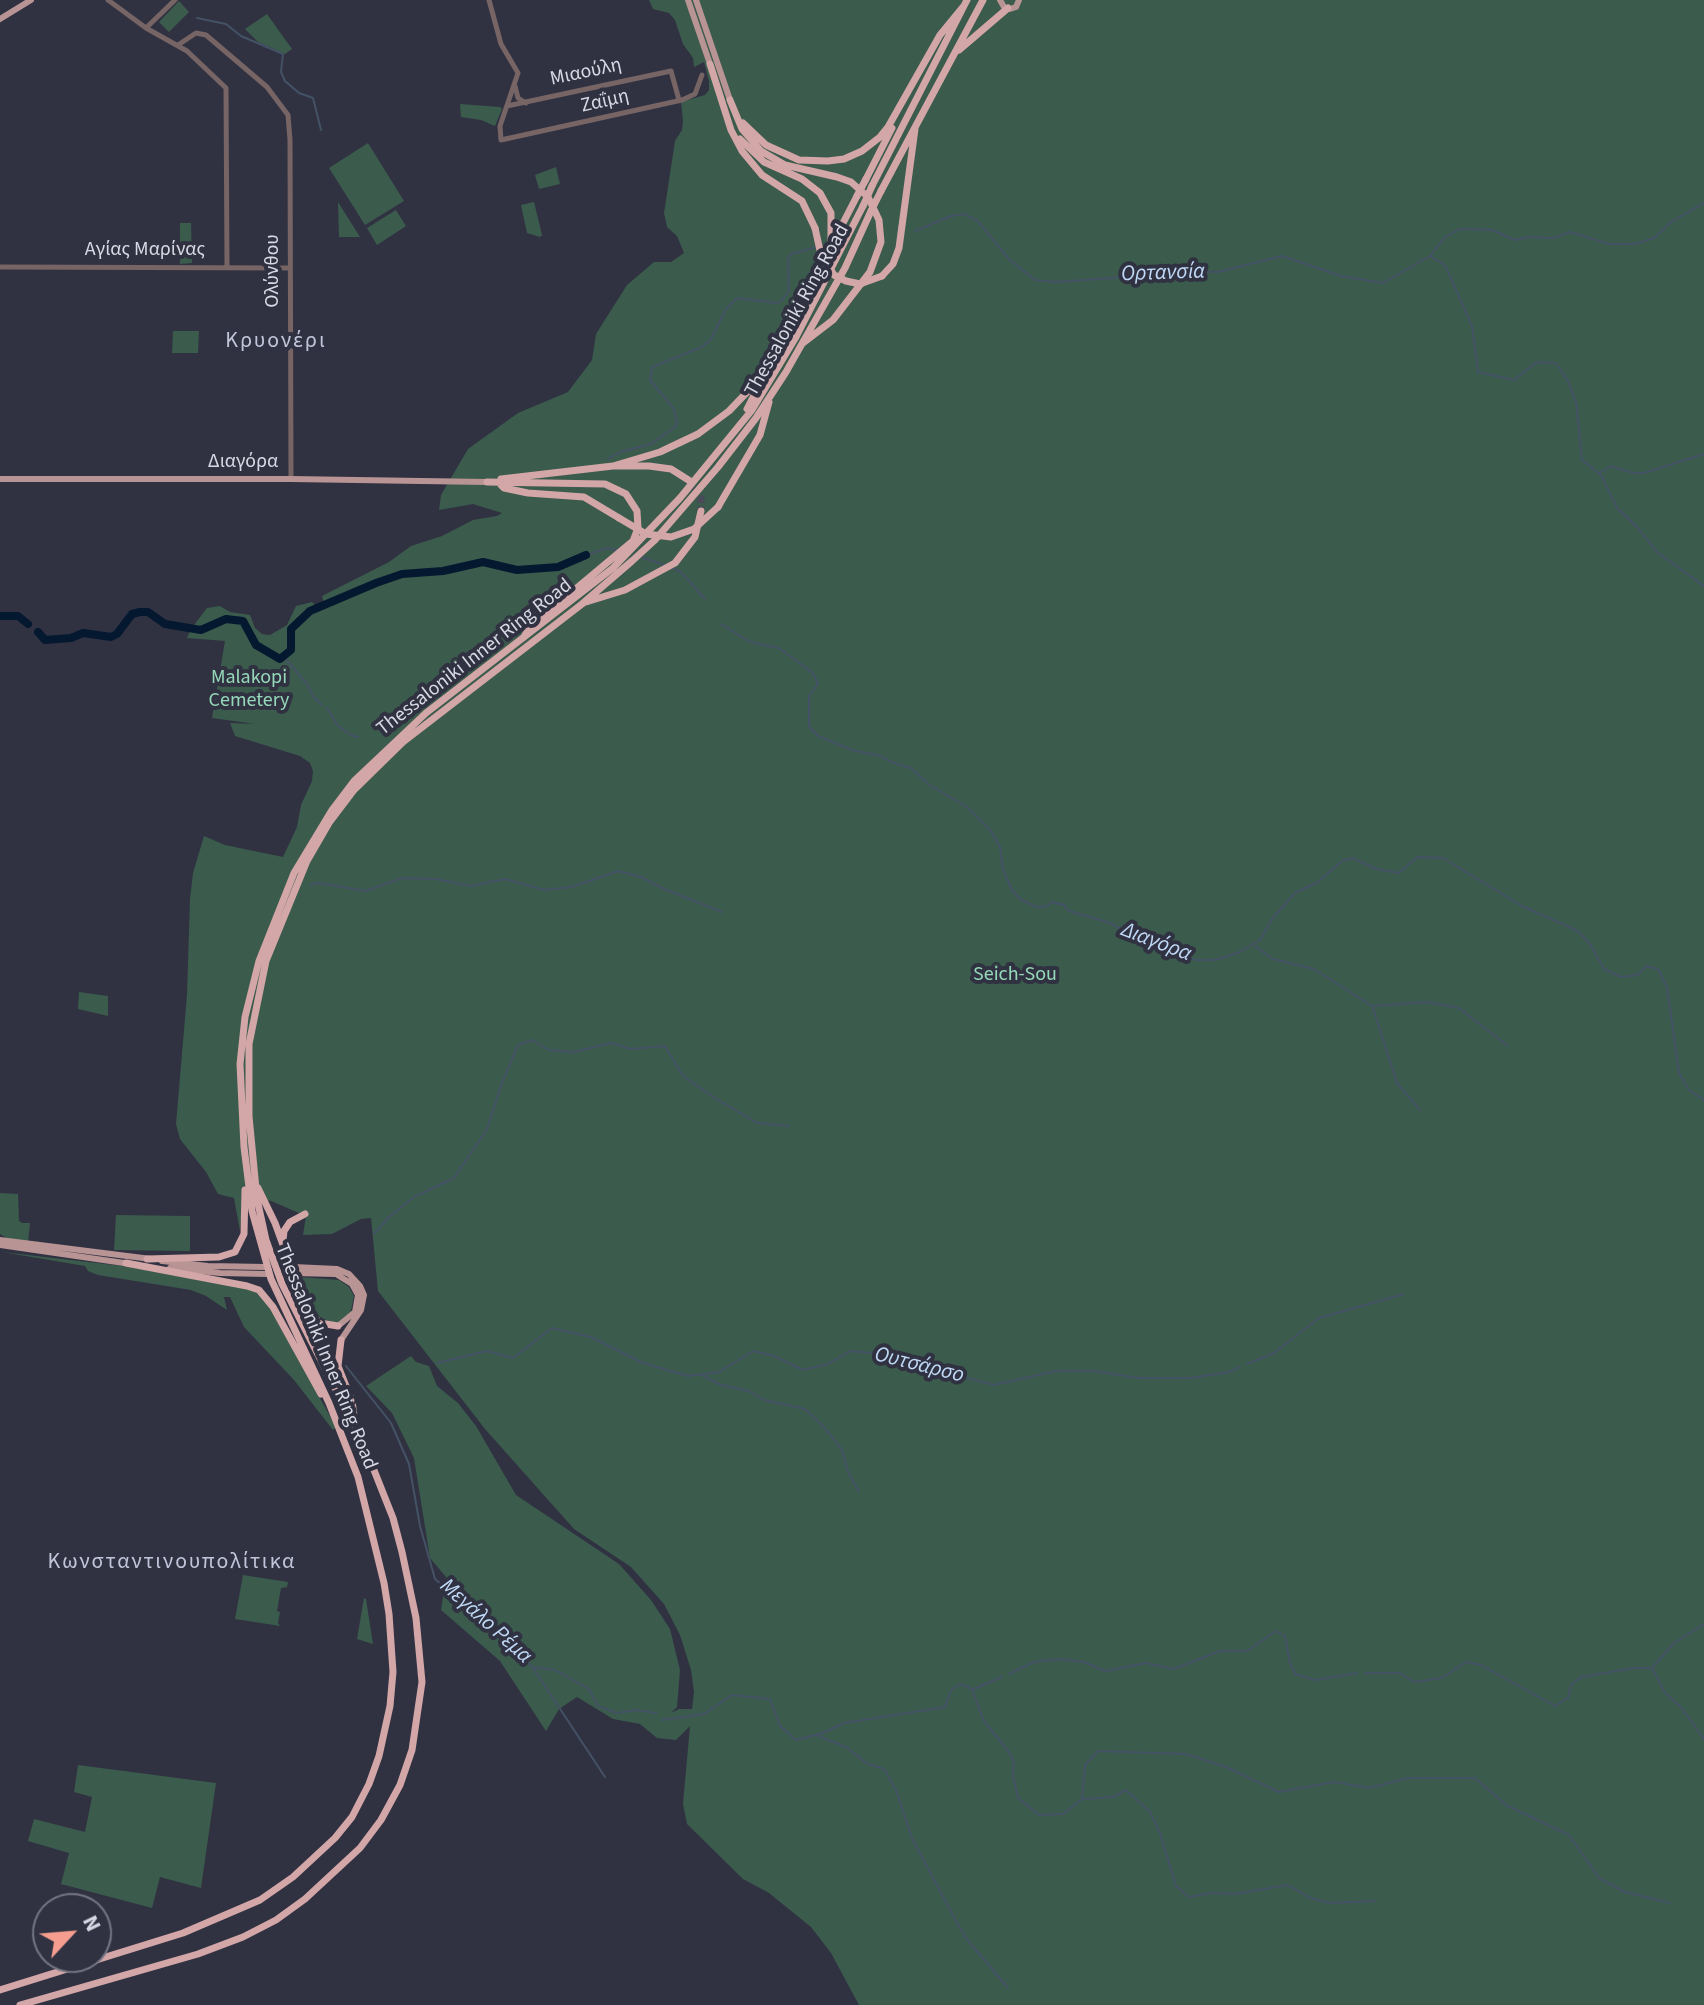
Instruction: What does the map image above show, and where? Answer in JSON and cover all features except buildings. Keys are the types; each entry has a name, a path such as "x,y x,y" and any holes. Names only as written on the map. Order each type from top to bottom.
{"highway":[{"name":"Thessaloniki Ring Road","path":"582,604 645,549 705,484 769,398 845,268 881,191 983,0"},
{"path":"739,423 899,111 940,35 965,4"},
{"name":"Thessaloniki Ring Road","path":"620,557 699,476 752,410 791,347 965,4"},
{"path":"954,54 1008,8"},
{"path":"710,64 731,130 749,160 766,178 802,201 815,228 821,255 834,275 843,280 860,284 882,276 893,264 899,248 916,124"},
{"path":"730,100 744,124 759,140 784,155 815,162 844,159 867,148 880,137 899,111"},
{"path":"730,100 742,129 758,148 785,165 851,182 868,197 878,215 882,239 870,272 833,320 802,345"},
{"path":"725,108 739,137 755,155 774,168 807,182 823,197 832,224 828,253"},
{"path":"613,466 660,452 698,434 729,411 767,368"},
{"path":"500,483 504,488 528,493 564,493 584,497 646,534 671,537 694,529 718,507 760,435 769,398"},
{"path":"487,482 613,466 663,467 680,473 690,481"},
{"path":"487,482 601,483 620,489 633,501 638,515 634,544"},
{"path":"582,604 625,590 675,563 695,537 701,511"},
{"name":"Thessaloniki Inner Ring Road","path":"0,1990 183,1933 254,1903 274,1891 311,1863 352,1817 379,1756 390,1706 393,1658 384,1583 354,1466 266,1265 252,1211 240,1085 245,1017 263,948 294,873 332,810 362,773 426,713 584,592 620,557"},
{"name":"Thessaloniki Inner Ring Road","path":"20,2005 170,1963 259,1929 291,1910 335,1873 366,1841 400,1785 412,1750 421,1698 422,1660 412,1596 396,1529 356,1429 282,1284 262,1225 255,1181 248,1069 253,1017 266,961 307,861 345,802 391,752 582,604"},
{"path":"147,1259 222,1257 238,1249 244,1234 245,1160"},
{"path":"255,1181 275,1223 298,1291 312,1317 325,1325 338,1326"},
{"path":"283,1248 283,1234 288,1223 305,1214"},
{"path":"126,1263 259,1290 273,1307 311,1379 329,1403"},
{"path":"341,1340 338,1366 352,1401 356,1429"}],"main road":[{"path":"0,19 31,0"},
{"path":"688,0 710,64"},
{"path":"696,0 730,100"},
{"path":"1000,0 1008,8 1016,7 1019,0"},
{"name":"Διαγόρα","path":"0,479 487,482"},
{"path":"0,1242 208,1266 266,1270 225,1273 126,1263 0,1242"},
{"path":"338,1326 355,1312 358,1295 352,1284 336,1274 294,1270 337,1269 349,1274 360,1286 364,1295 361,1310 341,1340"}],"street":[{"path":"108,0 146,28 189,53 226,89 227,267"},
{"path":"146,28 175,0"},
{"path":"489,0 501,44 518,71 507,106"},
{"name":"Ολύνθου","path":"178,45 196,33 206,35 266,85 287,112 290,131 291,479"},
{"name":"Μιαούλη","path":"507,106 671,71 679,100"},
{"path":"679,100 695,94 702,75"},
{"path":"515,85 518,98 527,103"},
{"name":"Ζαΐμη","path":"507,106 500,126 501,140 679,100"},
{"name":"Αγίας Μαρίνας","path":"0,267 290,268"}],"green space":[{"name":"Seich-Sou","path":"649,0 1704,0 1704,2005 859,2005 831,1953 811,1927 769,1893 743,1879 687,1824 683,1804 690,1726 676,1740 657,1738 640,1724 613,1719 577,1697 559,1709 546,1731 500,1661 441,1610 446,1577 430,1558 414,1458 392,1413 366,1386 411,1356 416,1362 429,1366 437,1386 458,1403 476,1426 516,1495 619,1564 651,1600 670,1629 680,1670 677,1707 671,1713 679,1709 692,1709 694,1692 691,1670 680,1635 664,1604 631,1567 574,1529 485,1429 378,1291 371,1218 361,1219 332,1234 303,1235 306,1216 271,1201 243,1195 240,1231 234,1198 218,1194 206,1172 180,1139 176,1124 187,995 190,899 193,873 204,836 225,845 283,857 297,827 313,771 310,763 300,756 235,736 230,723 255,724 212,718 225,641 187,638 207,608 220,606 230,612 250,615 255,628 262,634 270,635 287,625 296,606 312,602 325,607 322,596 389,562 411,546 442,536 473,520 502,513 473,504 439,510 441,495 468,449 518,413 568,392 592,360 596,334 627,285 654,262 671,262 684,253 677,236 667,227 664,213 675,141 682,130 681,102 705,95 709,90 709,81 704,62 694,67 693,58 683,44 675,20 669,13 653,9"},
{"path":"179,1 189,12 169,32 159,22"},
{"path":"267,14 292,49 285,54 258,42 245,29"},
{"path":"460,104 502,109 495,126 461,117"},
{"path":"368,143 404,201 365,225 329,168"},
{"path":"556,167 560,184 539,189 535,175"},
{"path":"338,202 360,237 339,237"},
{"path":"534,202 540,237 527,233 521,205"},
{"path":"396,210 406,226 377,245 367,228"},
{"path":"180,223 191,223 192,263 180,264"},
{"path":"173,331 199,331 198,353 172,353"},
{"path":"79,992 108,996 108,1016 78,1009"},
{"path":"0,1193 18,1194 19,1221 30,1223 28,1242 8,1239 0,1234"},
{"path":"116,1215 190,1216 190,1251 114,1250"},
{"path":"2,1252 140,1268 249,1288 264,1297 336,1427 333,1430 294,1380 244,1327 230,1297 224,1297 227,1310 191,1290 98,1275 88,1271 85,1266"},
{"path":"301,1277 339,1280 349,1287 354,1296 350,1315 333,1324 319,1316"},
{"path":"243,1575 288,1582 287,1587 281,1588 277,1611 280,1612 280,1626 235,1619"},
{"path":"366,1599 373,1644 357,1639"},
{"path":"78,1765 216,1783 201,1888 160,1877 152,1908 112,1897 112,1893 95,1893 61,1884 69,1853 28,1841 34,1819 85,1832 92,1797 74,1792"}],"waterway":[{"path":"197,18 226,24 241,36 283,54 281,72 285,81 299,93 313,98 321,130"},
{"name":"Ορτανσία","path":"1431,255 1444,238 1459,229 1492,230 1515,240 1553,238 1570,232 1609,244 1635,244 1654,238 1671,222 1704,203"},
{"name":"Ορτανσία","path":"915,231 964,214 978,221 1008,258 1035,280 1055,282 1113,278 1160,270 1218,272 1282,256 1341,276 1383,283 1430,256 1445,265 1472,326 1478,372 1514,380 1537,362 1556,363 1568,381 1576,402 1582,460 1601,475 1617,508 1658,553 1704,586"},
{"name":"Ορτανσία","path":"608,459 620,452 651,444 677,423 674,409 650,380 652,367 702,347 711,339 726,309 737,298 777,303 782,300 789,291 788,258 791,254 817,247"},
{"name":"Ορτανσία","path":"1599,473 1611,466 1644,473 1704,454"},
{"path":"586,555 608,548 619,551"},
{"path":"38,632 45,640 71,638 83,633 111,637 117,634 132,614 140,612 148,612 165,624 201,630 226,619 243,621 256,645 280,659 291,650 291,629 310,611 402,574 443,571 483,562 517,570 558,567 586,555"},
{"path":"641,557 665,565"},
{"path":"671,567 681,572 705,599"},
{"path":"0,616 18,616 28,624"},
{"name":"Διαγόρα","path":"721,624 750,642 779,648 813,673 818,684 809,696 809,726 818,736 911,768 928,784 967,807 991,831 1000,847 1003,869 1012,890 1020,899 1036,907 1052,902 1064,905 1069,911 1107,922 1167,951 1196,960 1215,960 1240,952 1260,940 1272,919 1295,893 1318,882 1342,861 1353,858 1376,869 1399,873 1417,857 1443,858 1522,906 1578,931 1590,944 1604,969 1621,977 1638,975 1646,966 1658,969 1667,987 1679,1073 1689,1090 1704,1100"},
{"path":"283,656 322,705"},
{"path":"327,708 338,726 358,737"},
{"path":"310,885 318,883 366,891 402,878 436,879 471,886 505,879 544,890 572,887 618,871 641,877 722,912"},
{"path":"1255,946 1273,959 1314,969 1372,1006 1427,1002 1459,1008 1508,1046"},
{"path":"1373,1008 1397,1083 1420,1110"},
{"path":"374,1234 414,1197 454,1178 487,1129 518,1045 532,1040 549,1050 574,1052 611,1043 631,1049 665,1046 683,1076 715,1098 757,1123 789,1126"},
{"name":"Ουτσάρσο","path":"1247,1364 1274,1353 1319,1318 1404,1294"},
{"name":"Ουτσάρσο","path":"437,1363 487,1351 513,1358 552,1328 591,1337 643,1363 688,1376 719,1372 753,1351 774,1356 803,1370 828,1364 850,1351 872,1353 994,1385 1056,1371 1095,1371 1139,1378 1191,1378 1229,1372 1240,1367"},
{"name":"Μεγάλο Ρέμα","path":"346,1366 391,1423 409,1464 420,1526 435,1579 492,1626 532,1667 555,1670 589,1689 598,1706 617,1713 636,1710 656,1713"},
{"path":"702,1375 721,1385 749,1391 764,1400 805,1409 842,1450 848,1472 859,1492"},
{"path":"1365,1673 1400,1673 1414,1682 1442,1678 1466,1662 1481,1665 1555,1706 1568,1698 1571,1685 1581,1677 1652,1668 1674,1643 1704,1624"},
{"path":"1009,1674 1034,1662 1058,1659 1084,1662 1105,1671 1146,1663 1174,1669 1220,1651 1247,1651 1276,1631 1285,1636 1295,1674 1315,1680 1357,1673"},
{"path":"533,1668 605,1777"},
{"path":"1653,1670 1665,1693 1680,1706 1704,1739"},
{"path":"974,1689 1002,1677"},
{"name":"Μεγάλο Ρέμα","path":"662,1720 704,1714 732,1695 770,1699 780,1726 796,1740 823,1733 844,1723 945,1707 951,1690 960,1684 972,1689 984,1721 1009,1752 1014,1762 1013,1775 1018,1798 1039,1815 1063,1814 1082,1799 1085,1765 1098,1751 1186,1754 1226,1767 1279,1792 1334,1782 1369,1788 1408,1778 1475,1778 1506,1805 1569,1835 1599,1878 1625,1892 1670,1903"},
{"path":"816,1735 846,1747 866,1763 884,1769 896,1790 912,1838 956,1921 966,1938 1008,1988"},
{"path":"1084,1799 1113,1797 1126,1790 1150,1812 1160,1833 1176,1886 1189,1897 1211,1893 1235,1894 1288,1885 1310,1898 1330,1903 1375,1901"}],"tunnel":[{"path":"695,487 701,499 701,511"}],"district":[{"name":"Κρυονέρι","path":"276,342"},
{"name":"Κωνσταντινουπολίτικα","path":"172,1563"}],"park label":[{"name":"Malakopi Cemetery","path":"249,690"}]}
